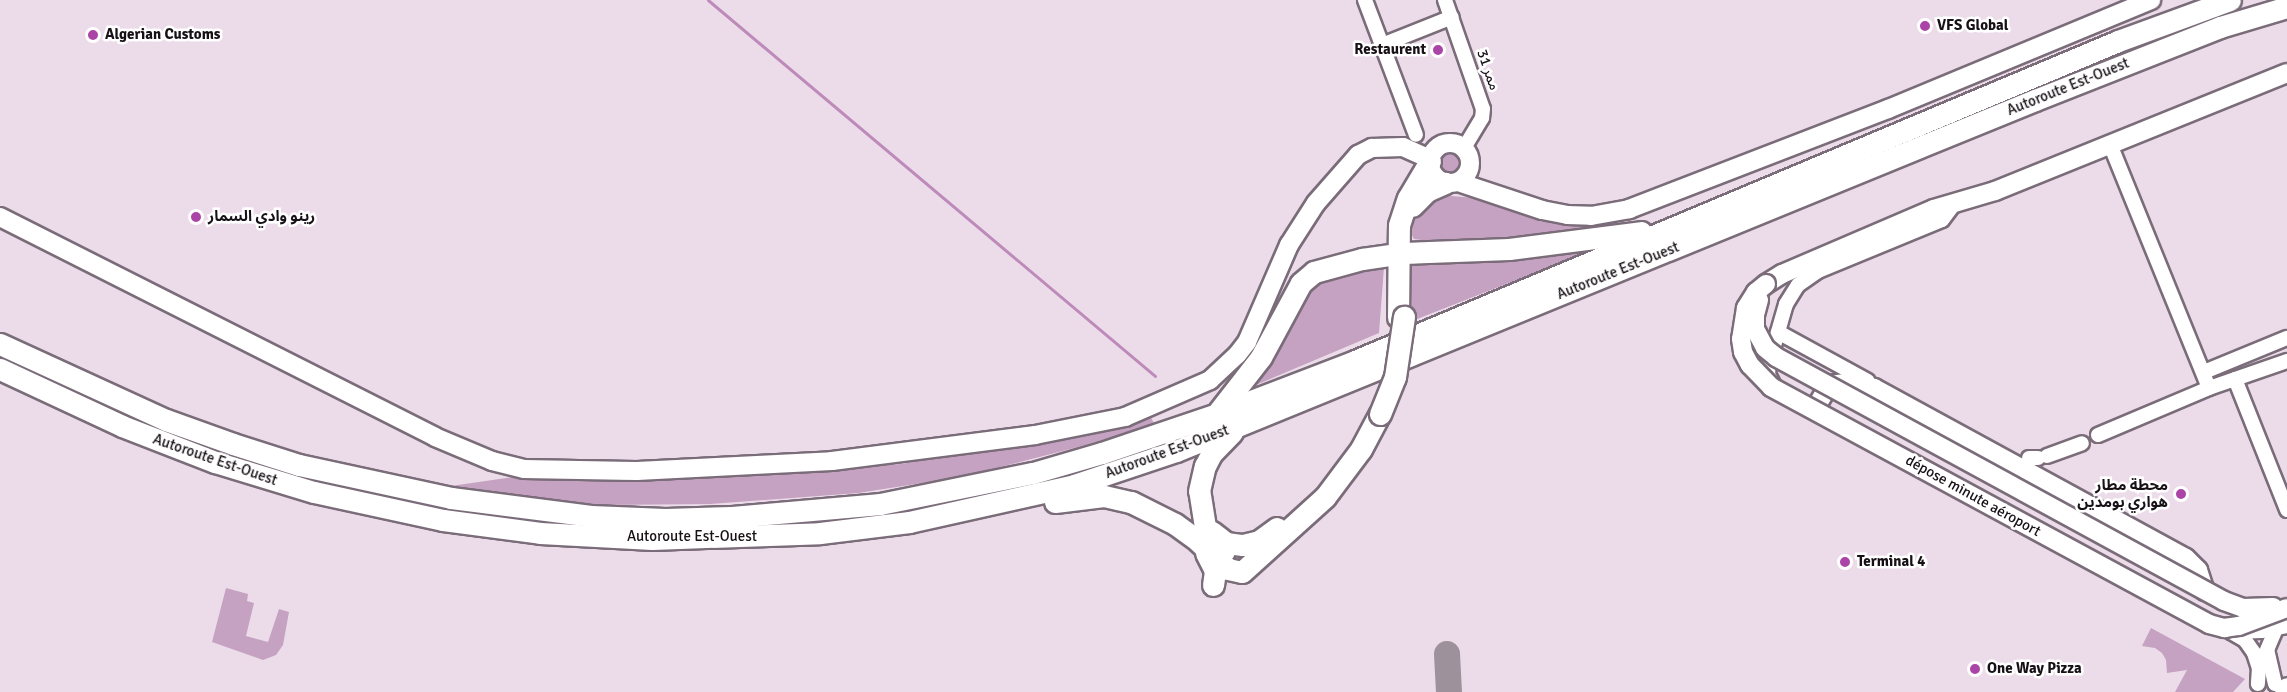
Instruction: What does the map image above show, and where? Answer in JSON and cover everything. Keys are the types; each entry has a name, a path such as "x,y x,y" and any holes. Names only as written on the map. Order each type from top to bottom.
{"highway":[{"name":"Autoroute Est-Ouest","path":"0,344 166,420 299,465 452,498 591,516 665,519 732,518 821,511 891,502 1033,473 1102,453 1217,414 1355,361 2118,41 2230,0"},
{"name":"Autoroute Est-Ouest","path":"0,369 122,426 215,462 314,492 443,520 540,533 652,540 820,533 909,522 1074,484 1176,451 2035,100 2220,27 2287,7"},
{"path":"1226,580 1247,569 1325,497 1361,449 1400,357 1400,254 1397,235 1404,207 1430,160"},
{"path":"1400,254 1404,226 1414,201 1426,191 1452,183"},
{"path":"1217,414 1261,357 1301,283 1314,272 1333,266 1400,254 1550,246 1626,235 1700,218"},
{"path":"1226,580 1291,522 1339,473 1377,413"},
{"path":"1226,580 1230,559 1208,532 1202,516 1199,491 1205,466 1211,454 1236,428"},
{"path":"909,522 1104,496 1137,504 1175,524 1198,541 1226,580"},
{"path":"1202,516 1213,533 1234,545 1251,544 1279,526 1291,522"}],"main road":[{"path":"1504,196 1467,154 1453,143 1441,145 1430,160 1432,172 1452,183 1504,196 1542,210 1567,215 1591,216 1629,209 1888,109 2151,0"},
{"path":"1771,280 1934,209 1995,191 2287,73"},
{"path":"0,218 435,437 492,461 524,469 637,471 832,461 1035,435 1125,417 1210,380 1237,356 1247,342 1289,245 1316,203 1358,156 1372,148 1403,147 1430,160"},
{"path":"1452,183 1468,173 1467,154"},
{"name":"dépose minute aéroport","path":"1771,280 1756,308 1755,329 1761,342 1776,357 2205,591 2243,608 2264,608 2287,603"},
{"name":"dépose minute aéroport","path":"1771,280 1752,297 1744,314 1741,333 1743,352 1750,365 1766,382 2209,624 2234,627 2287,608"},
{"path":"1815,409 1829,385"}],"street":[{"path":"1365,0 1416,135"},
{"name":"ممر 31","path":"1445,0 1483,109 1482,118 1467,154"},
{"path":"1382,45 1452,17"},
{"path":"2110,144 2209,388"},
{"path":"1955,203 1942,220 1807,277 1791,294 1778,332 1768,374 1772,383 1782,394 2213,627 2231,632 2245,640 2254,653 2259,668 2253,688 2283,688 2267,650 2282,628"},
{"path":"1778,332 1994,451 2033,457 2082,443"},
{"path":"2204,372 2287,338"},
{"path":"2098,435 2209,388 2287,360"},
{"path":"2235,379 2287,510"},
{"path":"2231,632 2282,628"}],"shaded area":[{"path":"1451,150 1460,154 1464,163 1460,172 1451,176 1442,172 1438,163 1442,154"},
{"path":"1440,195 1475,198 1539,221 1586,227 1588,233 1452,244 1414,239 1408,228 1412,213"},
{"path":"1593,250 1412,321 1409,268 1414,258 1517,256"},
{"path":"1384,267 1379,333 1249,388 1303,292 1324,277 1360,268"},
{"path":"1149,414 1155,425 1078,447 961,477 858,493 710,504 604,505 437,488 521,476 573,480 702,478 901,464 1035,441"},
{"path":"226,588 248,594 247,601 254,603 246,636 268,642 279,609 289,612 283,645 276,655 263,660 212,642"},
{"path":"2151,628 2245,679 2233,692 2175,692 2187,670 2167,673 2166,660 2162,653 2155,648 2142,646"}],"waterway":[{"path":"708,0 1155,376"}],"taxiway":[{"path":"1447,654 1449,692"}],"place":[{"name":"VFS Global","path":"1925,26"},
{"name":"Algerian Customs","path":"93,35"},
{"name":"Restaurent","path":"1438,50"},
{"name":"رينو وادي السمار","path":"196,217"},
{"name":"محطة مطار هواري بومدين","path":"2181,494"},
{"name":"Terminal 4","path":"1845,562"},
{"name":"One Way Pizza","path":"1975,669"}]}
